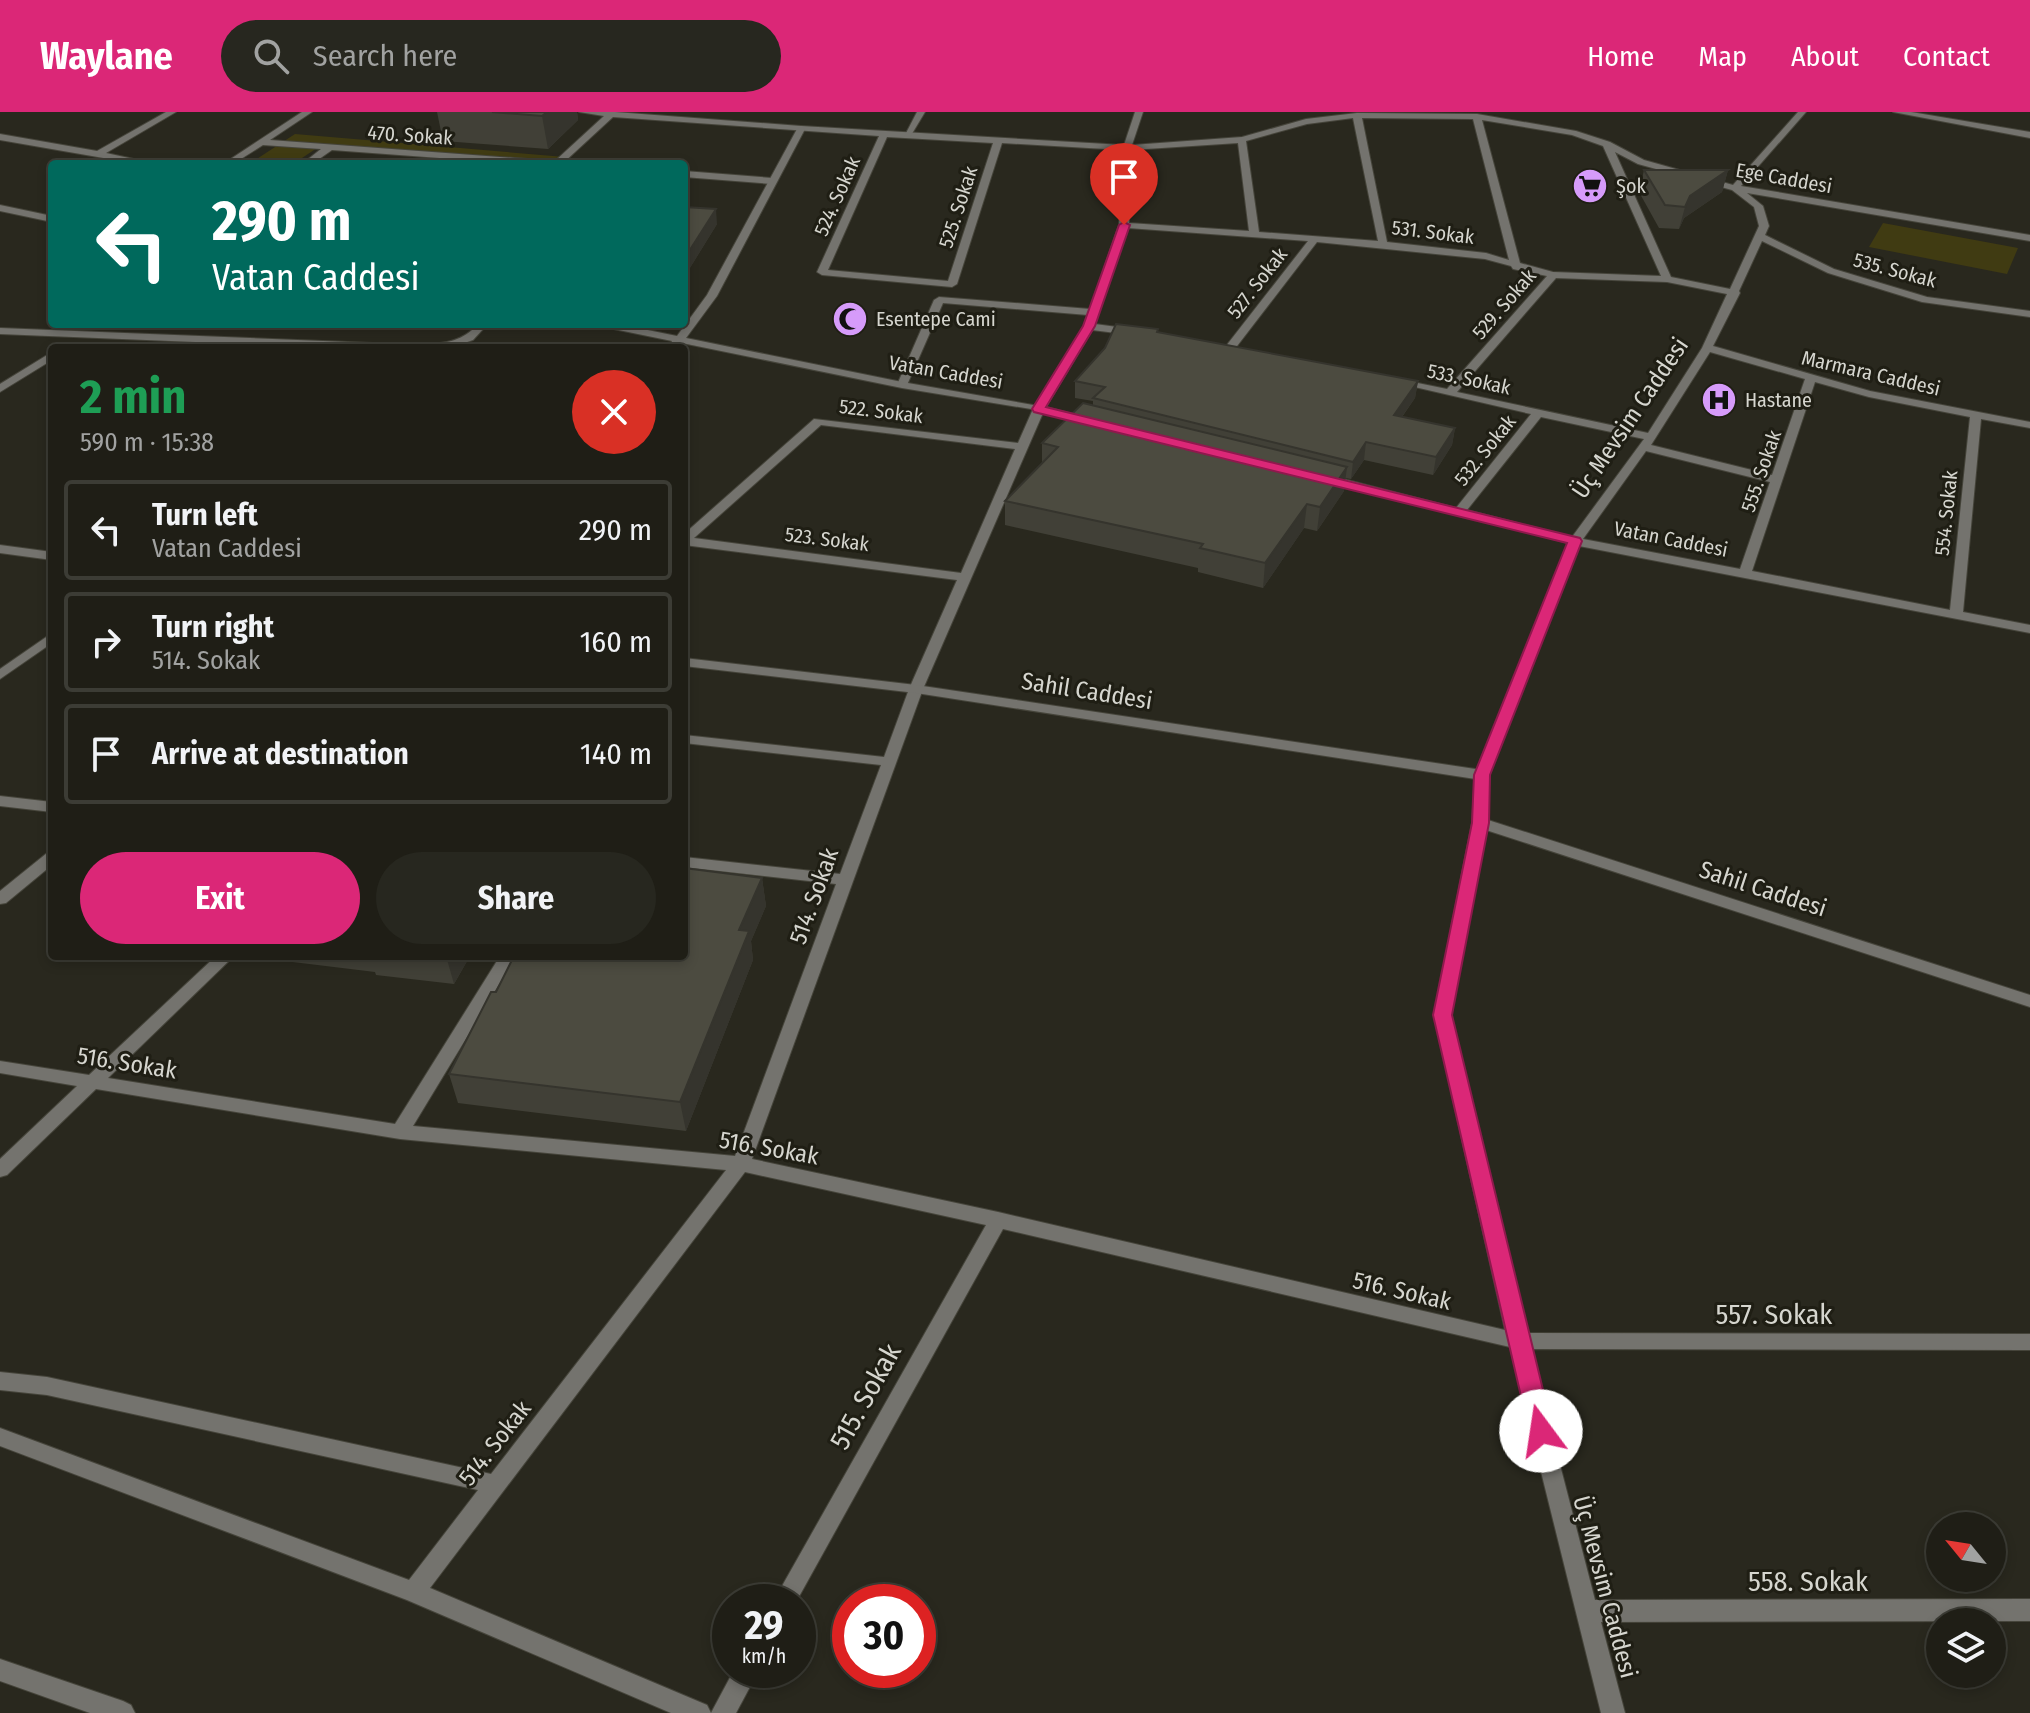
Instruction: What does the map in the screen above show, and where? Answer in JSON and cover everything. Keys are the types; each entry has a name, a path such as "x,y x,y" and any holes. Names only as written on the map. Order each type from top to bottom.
{"street":[{"path":"100,153 172,112"},
{"path":"233,160 308,112"},
{"name":"Ege Caddesi","path":"583,112 766,123 801,129 1127,148 1242,140 1306,122 1357,115 1436,113 1573,133 1607,144 1641,162 1735,188 2030,238"},
{"path":"907,135 921,112"},
{"name":"514. Sokak","path":"413,1592 741,1164 916,689 962,577 1039,409 1089,326 1124,225 1127,148 1139,112"},
{"path":"1758,235 1764,226 1758,206 1735,188 1802,112"},
{"path":"1897,112 1935,115 2030,135"},
{"path":"561,160 610,115"},
{"path":"1357,115 1383,244"},
{"name":"529. Sokak","path":"1477,117 1516,267"},
{"path":"675,344 712,296 801,129"},
{"name":"470. Sokak","path":"276,132 537,160"},
{"name":"524. Sokak","path":"884,134 822,272 952,284"},
{"path":"0,137 134,160"},
{"path":"0,149 20,140"},
{"path":"1242,140 1254,233"},
{"name":"525. Sokak","path":"952,284 998,141"},
{"name":"470. Sokak","path":"261,142 440,151"},
{"path":"1607,144 1667,279"},
{"path":"312,160 330,147"},
{"path":"432,160 440,151"},
{"path":"688,174 772,181"},
{"path":"0,208 48,218"},
{"name":"531. Sokak","path":"1124,225 1383,244 1486,256 1553,275 1667,279 1735,293"},
{"name":"Üç Mevsim Caddesi","path":"1613,1713 1518,1341 1442,1015 1480,823 1482,775 1575,541 1647,442 1707,348 1735,293 1758,235"},
{"name":"535. Sokak","path":"1758,235 1831,271 1926,300 2030,314"},
{"name":"527. Sokak","path":"1230,348 1313,241"},
{"name":"529. Sokak","path":"1450,393 1553,275"},
{"path":"902,385 939,300 1094,312"},
{"path":"1089,326 1152,336"},
{"path":"68,344 93,328"},
{"path":"455,344 473,337 479,328"},
{"name":"Vatan Caddesi","path":"624,328 902,385 1039,409 1099,424"},
{"path":"0,331 271,344"},
{"path":"1215,346 1246,351"},
{"name":"Marmara Caddesi","path":"1707,348 1811,379 2030,425"},
{"path":"0,389 48,358"},
{"name":"533. Sokak","path":"1381,379 1539,412 1777,480"},
{"name":"555. Sokak","path":"1745,574 1811,379"},
{"name":"532. Sokak","path":"1460,511 1539,412"},
{"name":"554. Sokak","path":"1956,615 1976,414"},
{"name":"522. Sokak","path":"688,538 818,421 1024,447"},
{"name":"Vatan Caddesi","path":"1309,475 1575,541 2030,629"},
{"name":"523. Sokak","path":"688,541 962,577"},
{"path":"0,549 48,555"},
{"path":"0,675 48,640"},
{"name":"Sahil Caddesi","path":"688,662 916,689 1482,775"},
{"path":"688,739 889,762"},
{"path":"0,801 48,807"},
{"name":"Sahil Caddesi","path":"1480,823 2030,1001"},
{"path":"0,899 48,860"},
{"path":"688,862 845,880"},
{"path":"0,1170 222,960"},
{"path":"400,1132 506,960"},
{"name":"516. Sokak","path":"0,1067 400,1132 741,1164 998,1220 1518,1341"},
{"name":"515. Sokak","path":"794,1584 998,1220"},
{"name":"557. Sokak","path":"1518,1341 2030,1342"},
{"path":"0,1381 47,1386 493,1484"},
{"path":"0,1437 413,1592 699,1713"},
{"name":"558. Sokak","path":"1586,1611 2030,1610"},
{"path":"0,1670 123,1713"},
{"path":"723,1713 737,1688"}],"shaded area":[{"path":"295,134 565,157 562,160 504,160 320,146 299,160 255,160"},
{"path":"1883,223 2018,248 2007,274 1869,247"}],"building":[{"path":"492,112 547,112 542,116"},
{"path":"1644,170 1728,170 1690,196 1685,207 1665,205"},
{"path":"688,207 716,209 688,253"},
{"path":"1116,324 1158,329 1157,332 1418,381 1394,415 1455,428 1436,457 1366,442 1353,462 1093,398 1105,387 1075,381 1105,348"},
{"path":"1083,403 1347,467 1320,507 1307,504 1265,563 1200,548 1203,544 1005,501 1058,447 1042,443"},
{"path":"688,869 762,878 739,930 749,931 680,1102 449,1074 491,992 496,992 512,960 688,960"}],"place":[{"name":"Şok","path":"1590,186"},
{"name":"Esentepe Cami","path":"850,319"},
{"name":"Hastane","path":"1719,400"}],"route":[{"path":"1124,225 1089,326 1039,409 1575,541 1482,775 1480,823 1442,1015 1541,1431"}]}
